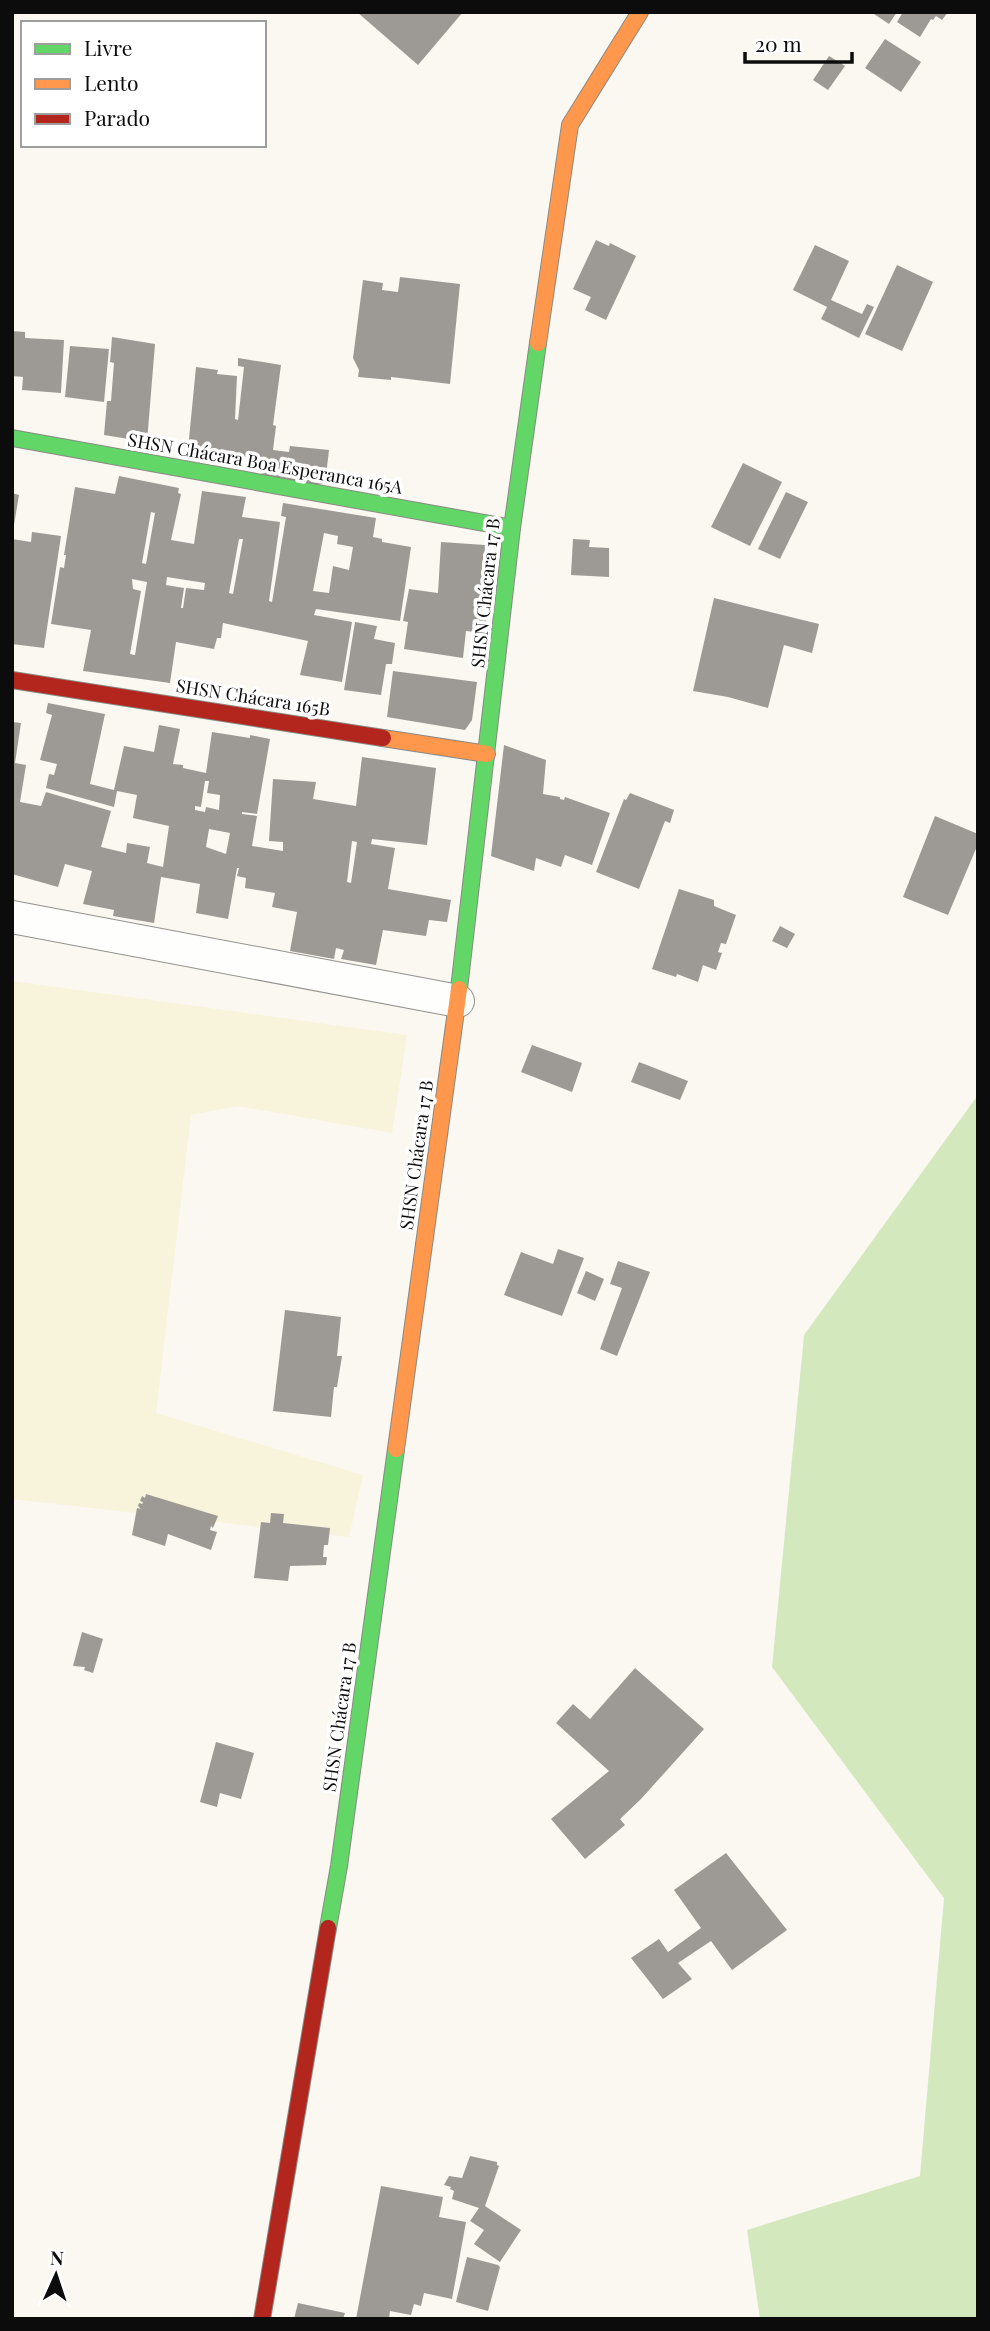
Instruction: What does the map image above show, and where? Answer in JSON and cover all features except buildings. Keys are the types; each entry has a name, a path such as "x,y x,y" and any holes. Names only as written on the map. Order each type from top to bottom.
{"street":[{"name":"SHSN Chácara 17 B","path":"262,2319 339,1866 458,1001 512,528 562,170 570,125 640,12"},
{"name":"SHSN Chácara Boa Esperanca 165A","path":"12,438 512,528"},
{"name":"SHSN Chácara 165B","path":"12,681 487,754"},
{"path":"12,917 458,1001"}],"shaded area":[{"path":"12,981 407,1035 392,1133 238,1106 191,1115 156,1413 363,1475 349,1537 12,1499"}],"green space":[{"path":"978,1095 978,2319 760,2319 747,2230 920,2176 944,1898 772,1667 804,1335"}],"traffic: fast":[{"path":"459,989 512,528 538,343"},
{"path":"12,438 512,528"},
{"path":"328,1928 339,1866 396,1449"}],"traffic: slow":[{"path":"538,343 570,125 640,12"},
{"path":"383,738 487,754"},
{"path":"396,1449 459,989"}],"traffic: jam":[{"path":"12,680 383,738"},
{"path":"262,2319 328,1928"}]}
